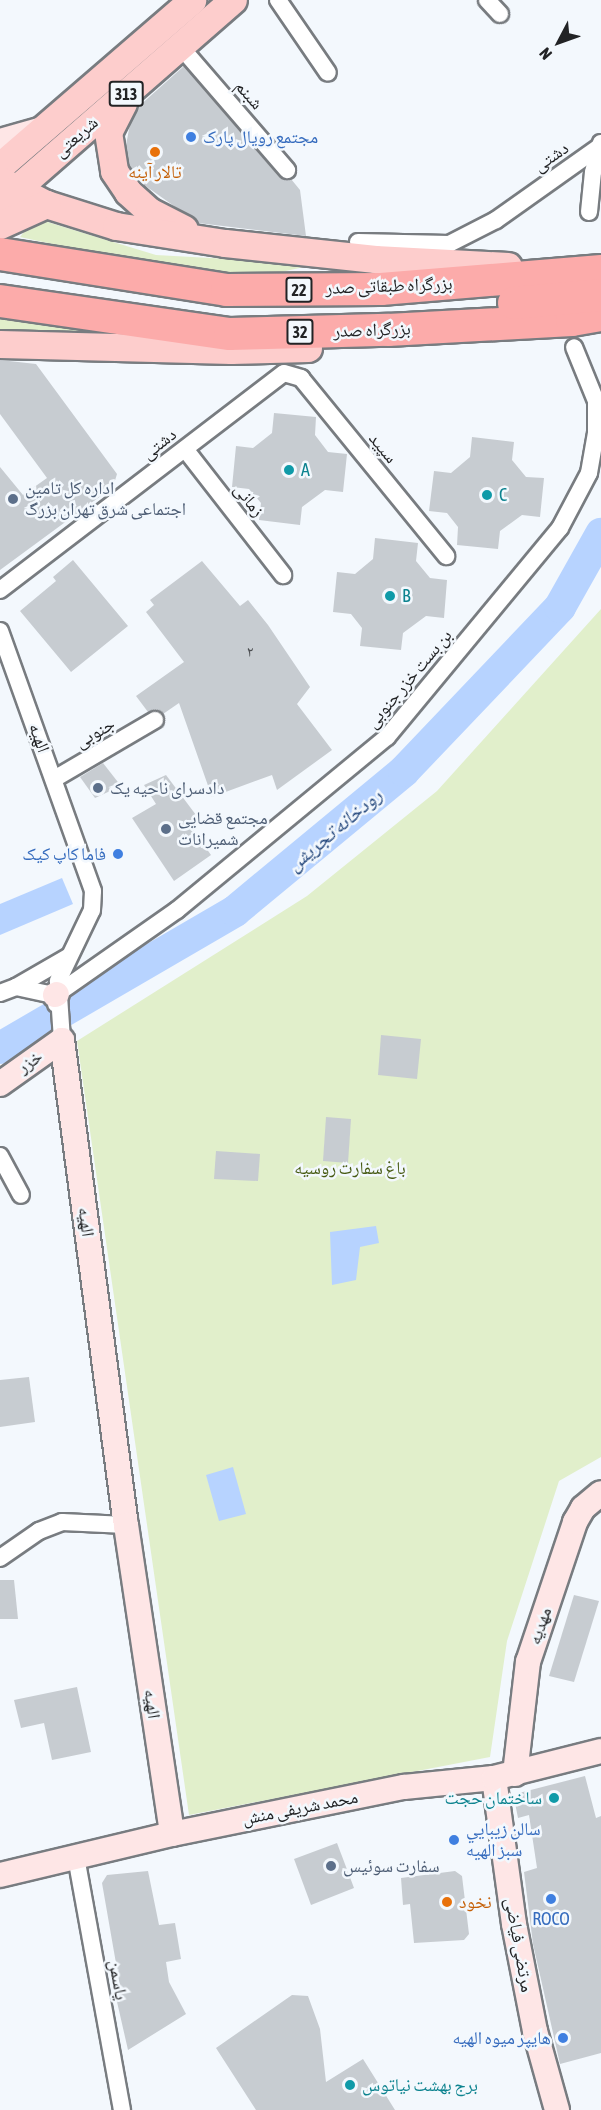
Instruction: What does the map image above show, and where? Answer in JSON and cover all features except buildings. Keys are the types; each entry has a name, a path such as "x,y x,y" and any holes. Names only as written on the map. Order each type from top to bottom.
{"highway":[{"path":"0,251 108,267 227,280 378,276 601,257"},
{"name":"بزرگراه طبقاتی صدر","path":"0,251 227,290 381,289 601,271"},
{"name":"بزرگراه طبقاتی صدر","path":"0,295 98,312 230,323 386,315 601,295"},
{"name":"بزرگراه صدر","path":"0,301 230,334 520,323 601,315"}],"main road":[{"name":"شریعتی","path":"0,166 192,0"},
{"name":"شریعتی","path":"6,190 78,135 233,0"},
{"path":"133,87 108,132 114,171 128,192 149,211 178,227 225,243"},
{"path":"54,121 78,135"},
{"path":"6,190 116,226 225,243 375,259 508,266"},
{"path":"0,225 46,204"},
{"path":"0,344 231,350 390,345 520,323"}],"street":[{"path":"278,0 328,73"},
{"path":"487,0 500,14"},
{"name":"شبنم","path":"180,46 287,170"},
{"path":"0,141 54,121"},
{"path":"589,212 600,145"},
{"name":"دشتی","path":"358,242 449,244 496,220 600,145"},
{"name":"بن بست خزر جنوبی","path":"56,994 177,910 387,737 560,528 589,473 596,433 596,401 574,347"},
{"name":"دشتی","path":"0,590 284,373"},
{"name":"سپید","path":"284,373 301,378 446,556"},
{"name":"زمانی","path":"185,449 283,575"},
{"name":"الهیه","path":"0,631 93,891 92,910 60,972 56,994 126,1525 171,1834"},
{"name":"جنوبی","path":"54,779 155,720"},
{"path":"8,990 68,957"},
{"path":"8,990 56,994"},
{"name":"خزر","path":"0,1084 61,1040"},
{"path":"0,1156 21,1196"},
{"name":"مهدیه","path":"504,1776 528,1662 575,1522 583,1508 601,1493"},
{"path":"0,1558 39,1531 62,1522 126,1525"},
{"name":"محمد شریفی منش","path":"0,1875 171,1834 404,1787 504,1776 601,1751"},
{"name":"مرتضی فیاضی","path":"504,1776 514,1924 535,2031 557,2110"},
{"name":"یاسمن","path":"76,1857 122,2110"}],"green space":[{"path":"41,220 156,255 318,264 281,272 213,272 154,266 20,237 30,224"},
{"path":"0,314 123,335 0,337"},
{"name":"باغ سفارت روسیه","path":"601,609 601,1457 559,1481 507,1641 490,1757 189,1815 77,1041 307,896 437,791"}],"water":[{"path":"62,878 73,904 0,935 0,904"},
{"path":"376,1226 379,1243 360,1247 356,1280 332,1285 330,1232"},
{"path":"233,1467 246,1514 219,1521 206,1475"}],"waterway":[{"name":"رودخانه تجریش","path":"0,1048 235,911 404,771 560,607 601,534"}],"place":[{"name":"مجتمع رویال پارک","path":"191,137"},
{"name":"تالار آینه","path":"155,152"},
{"name":"A","path":"289,470"},
{"name":"C","path":"487,495"},
{"name":"اداره کل تامین اجتماعی شرق تهران بزرگ","path":"13,499"},
{"name":"B","path":"390,596"},
{"name":"دادسرای ناحیه یک","path":"98,788"},
{"name":"مجتمع قضایی شمیرانات","path":"166,829"},
{"name":"فاما کاپ کیک","path":"118,854"},
{"name":"ساختمان حجت","path":"554,1798"},
{"name":"سالن زيبايي سبز الهیه","path":"454,1840"},
{"name":"سفارت سوئیس","path":"331,1866"},
{"name":"ROCO","path":"551,1899"},
{"name":"نخود","path":"447,1902"},
{"name":"هایپر میوه الهیه","path":"563,2038"},
{"name":"برج بهشت نیاتوس","path":"350,2085"}]}
